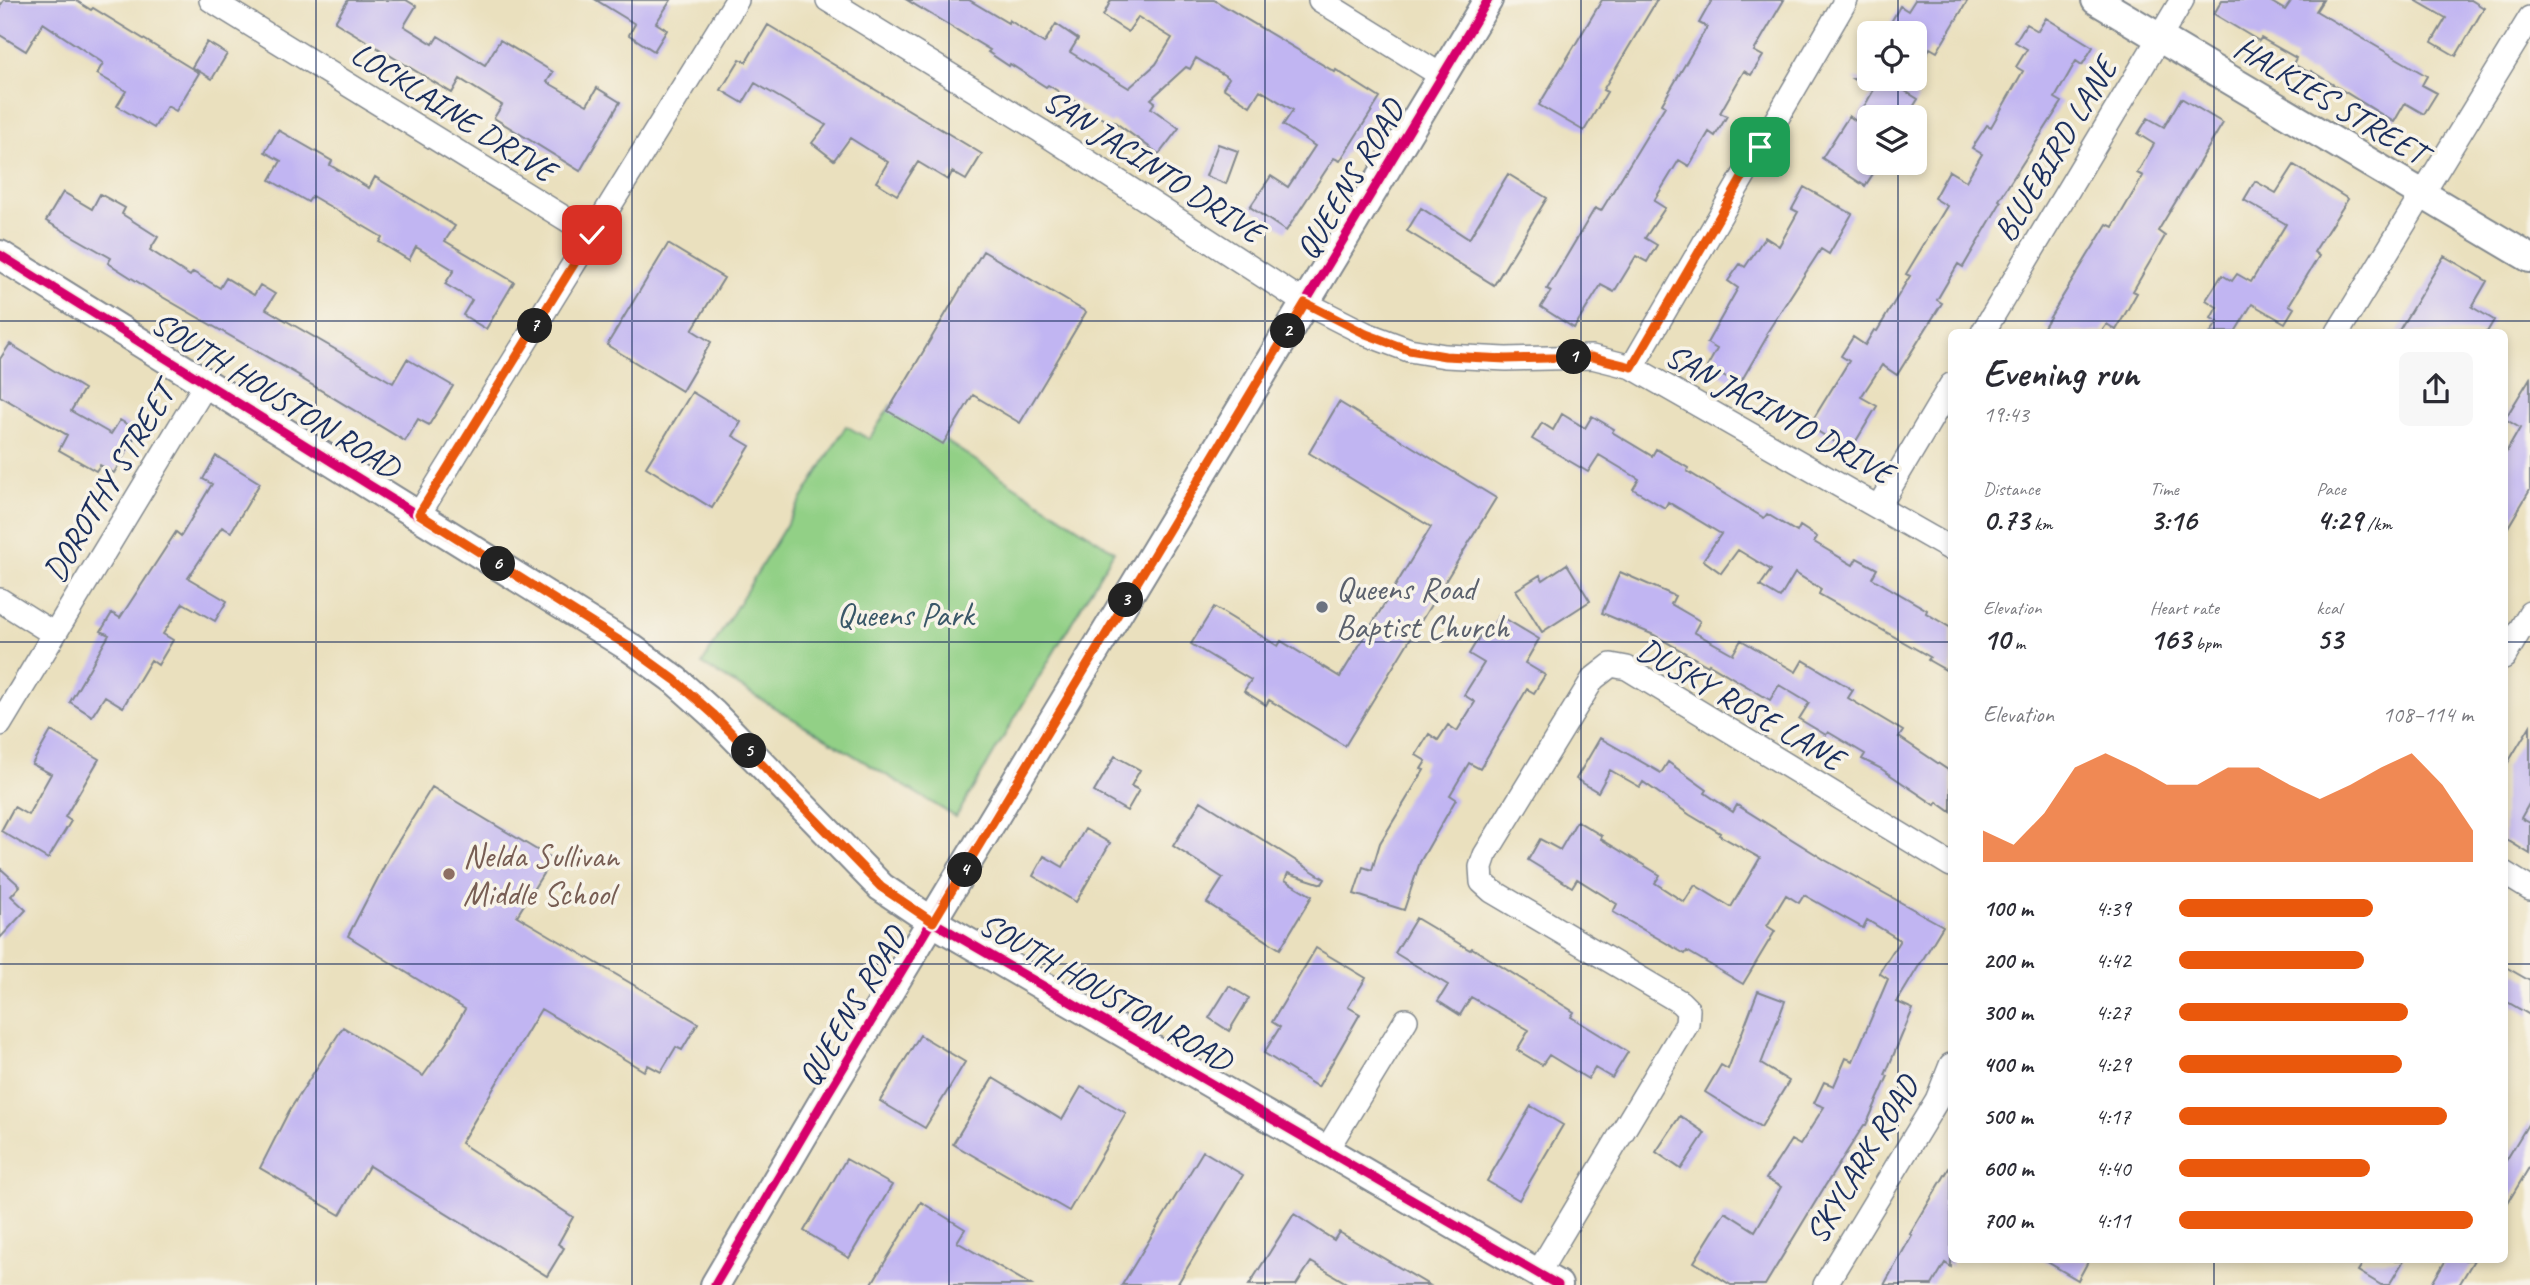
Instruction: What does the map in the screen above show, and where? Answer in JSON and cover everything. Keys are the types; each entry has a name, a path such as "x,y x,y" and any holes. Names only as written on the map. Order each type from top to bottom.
{"street":[{"name":"LOCKLAINE DRIVE","path":"211,0 592,235"},
{"path":"419,514 737,0"},
{"name":"SAN JACINTO DRIVE","path":"828,0 1041,131 1305,303 1366,334 1409,350 1445,356 1506,359 1592,357 1632,367 1948,547"},
{"path":"1320,0 1442,76"},
{"name":"QUEENS ROAD","path":"715,1285 828,1093 1488,0"},
{"path":"1632,367 1846,0"},
{"name":"HALKIES STREET","path":"2095,0 2530,258"},
{"name":"BLUEBIRD LANE","path":"1985,329 2182,0"},
{"path":"2340,329 2530,18"},
{"name":"SOUTH HOUSTON ROAD","path":"0,255 631,648 675,680 713,714 881,887 933,922 1548,1279"},
{"name":"DOROTHY STREET","path":"0,724 207,382"},
{"path":"1879,506 1948,390"},
{"path":"0,600 54,634"},
{"path":"2508,650 2530,613"},
{"name":"DUSKY ROSE LANE","path":"1548,1279 1687,1024 1688,1010 1680,1002 1492,891 1482,882 1481,867 1485,855 1592,679 1611,665 1627,668 1948,863"},
{"path":"2508,875 2530,889"},
{"path":"1327,1149 1406,1020"},
{"name":"SKYLARK ROAD","path":"1825,1285 1937,1100 1948,1072"}],"green space":[{"name":"Queens Park","path":"891,405 1114,551 956,817 702,664 846,426 869,439"}],"building":[{"path":"4,0 75,0 91,10 93,8 199,73 176,111 167,106 154,128 117,106 126,91 97,74 103,63 43,23 26,51 0,35 0,6"},
{"path":"348,0 406,0 416,6 404,26 433,44 438,36 485,65 500,40 553,72 547,82 587,105 597,88 620,102 580,171 494,118 502,105 460,79 452,93 335,22"},
{"path":"596,0 671,0 656,23 667,30 654,51 629,35 635,24"},
{"path":"907,0 969,0 1008,23 1009,20 1044,43 1056,24 1078,39 1070,52 1129,88 1156,64 1172,38 1138,17 1128,32 1103,16 1111,0 1214,0 1380,98 1340,161 1334,158 1286,231 1250,207 1271,176 1288,187 1315,146 1283,125 1293,110 1260,90 1250,106 1223,88 1229,78 1196,58 1190,69 1186,67 1151,99 1155,102 1151,108 1179,128 1159,154 1113,121 1111,124 1048,85 1046,87 1010,64 1009,66 988,52 990,50"},
{"path":"1602,0 1657,0 1603,90 1607,92 1584,131 1539,105"},
{"path":"1712,0 1784,0 1754,51 1763,56 1751,75 1744,71 1720,113 1727,116 1715,136 1709,132 1689,166 1679,160 1654,201 1665,208 1645,238 1657,245 1647,262 1636,256 1614,292 1601,285 1574,328 1541,307 1551,291 1547,289 1595,208 1601,211 1665,106 1662,104 1707,27 1699,23"},
{"path":"1915,0 1968,0 1937,52 1930,48 1927,53 1927,21 1892,21 1900,6 1908,11"},
{"path":"2222,0 2268,0 2285,10 2292,0 2323,0 2316,11 2427,76 2422,85 2437,93 2424,114 2405,103 2394,122 2311,71 2310,73 2293,64 2296,58 2261,38 2259,41 2214,14"},
{"path":"2415,0 2471,0 2484,8 2456,56 2432,42 2446,18"},
{"path":"2046,18 2093,47 2082,65 2076,61 2055,98 2062,102 1999,200 2001,202 1963,267 1958,264 1937,300 1942,303 1897,375 1882,365 1861,397 1877,406 1850,451 1809,426 1849,361 1841,356 1853,337 1865,345 1874,330 1877,331 1910,276 1906,274 1947,206 1934,198 1949,171 1966,181 1982,154 1972,148 1987,125 1991,127 2023,71 2016,67 2027,49 2015,42 2026,24 2038,31"},
{"path":"768,25 982,154 966,180 952,172 948,180 918,162 897,195 876,182 888,162 850,138 834,160 812,143 826,125 755,83 743,103 721,90 740,59 746,62"},
{"path":"207,42 227,54 212,79 192,67"},
{"path":"1873,91 1905,91 1918,99 1914,105 1865,105"},
{"path":"2181,98 2223,123 2158,231 2165,236 2133,291 2137,293 2117,329 2107,324 2103,329 2044,327 2107,224 2113,227 2143,176 2137,173 2154,144 2138,134 2148,118 2164,127"},
{"path":"1849,116 1856,121 1857,175 1872,175 1865,186 1822,158"},
{"path":"278,130 332,161 330,165 369,188 375,177 455,226 445,241 514,282 486,329 463,315 472,300 445,284 454,270 416,247 409,260 379,242 382,237 312,196 308,202 270,180 281,161 265,152"},
{"path":"1218,144 1238,151 1226,184 1206,176"},
{"path":"2294,165 2348,199 2314,252 2319,256 2289,305 2294,308 2285,323 2252,304 2237,329 2213,329 2218,322 2211,318 2217,307 2206,300 2222,275 2232,281 2237,274 2251,282 2286,224 2244,200 2255,181 2276,193"},
{"path":"1508,174 1547,198 1494,285 1407,231 1421,208 1469,239"},
{"path":"1804,187 1852,214 1829,254 1821,249 1766,334 1768,335 1739,385 1707,367 1717,349 1707,343 1738,288 1728,281 1740,264 1745,267 1765,237 1779,246 1798,212 1792,209"},
{"path":"63,192 92,209 100,194 125,208 122,214 158,237 150,250 190,276 193,272 220,288 226,278 254,295 260,285 275,294 266,309 393,383 407,359 453,386 429,425 418,419 405,441 300,376 152,291 108,263 111,258 46,221"},
{"path":"668,244 724,278 692,330 711,342 682,391 607,345"},
{"path":"983,251 1086,312 1020,423 973,395 943,444 888,411"},
{"path":"2444,256 2487,281 2472,307 2494,320 2489,329 2400,329"},
{"path":"10,344 84,389 71,411 111,434 120,420 138,431 114,473 100,465 96,471 59,450 67,435 0,396 0,359"},
{"path":"2530,378 2530,490 2508,527 2508,449 2520,428 2508,421 2508,414"},
{"path":"692,392 741,422 733,436 750,446 712,508 646,467"},
{"path":"1339,402 1496,498 1345,746 1269,700 1266,705 1244,691 1251,680 1191,644 1214,607 1278,646 1281,641 1340,677 1431,527 1309,453"},
{"path":"1562,414 1585,428 1592,416 1614,429 1612,432 1652,456 1656,449 1764,518 1767,514 1797,532 1800,526 1817,537 1814,542 1853,565 1857,558 1877,569 1872,578 1927,610 1926,613 1948,626 1948,671 1928,660 1930,657 1819,594 1821,589 1795,573 1780,598 1760,586 1771,570 1738,550 1721,573 1703,560 1721,534 1668,502 1665,508 1633,489 1639,479 1599,455 1588,472 1532,439 1542,423 1553,430"},
{"path":"216,456 260,483 231,532 222,527 188,578 227,601 215,621 183,603 163,634 173,640 158,665 151,660 123,707 105,696 92,716 70,702 109,635 101,631 112,613 120,618 176,532 181,536 212,484 203,479"},
{"path":"1567,564 1590,601 1542,632 1516,590 1540,575 1543,580"},
{"path":"1620,572 1675,596 1671,604 1700,621 1694,632 1733,654 1741,640 1796,672 1803,660 1853,690 1848,698 1903,731 1899,737 1948,770 1948,810 1937,802 1935,805 1862,759 1865,754 1828,732 1826,735 1799,719 1809,703 1779,685 1770,700 1654,635 1602,613"},
{"path":"1499,615 1539,639 1525,663 1545,675 1534,693 1527,689 1480,769 1469,763 1450,795 1456,799 1420,862 1404,910 1354,894 1363,867 1372,870 1380,843 1424,770 1421,769 1426,761 1416,755 1429,734 1438,740 1448,725 1457,731 1475,702 1464,695 1484,663 1469,654 1481,634 1486,637"},
{"path":"2530,726 2530,802 2521,818 2530,823 2530,854 2508,841 2508,762"},
{"path":"51,731 99,759 65,817 71,821 48,859 1,831 14,807 28,815 51,774 32,764"},
{"path":"1600,738 1661,773 1668,762 1733,812 1737,805 1825,860 1943,926 1897,1002 1913,1009 1866,1125 1825,1186 1765,1285 1731,1285 1694,1262 1725,1212 1755,1231 1781,1187 1766,1179 1791,1140 1800,1145 1824,1107 1814,1103 1824,1082 1834,1086 1846,1058 1853,1061 1888,979 1879,973 1900,940 1867,920 1863,928 1804,895 1799,903 1786,895 1767,926 1775,931 1743,984 1613,912 1617,904 1577,879 1572,887 1528,860 1540,839 1560,850 1577,821 1660,875 1655,883 1684,902 1695,885 1731,907 1760,858 1719,835 1720,833 1643,782 1640,787 1610,770 1598,792 1576,779"},
{"path":"1115,756 1140,770 1131,786 1139,790 1127,811 1094,792"},
{"path":"432,787 552,859 517,916 698,1023 682,1050 676,1047 661,1072 648,1065 644,1071 541,1009 461,1143 573,1217 558,1244 564,1248 547,1276 369,1166 340,1215 260,1168 289,1111 343,1027 423,1076 447,1042 465,1009 348,936 391,853"},
{"path":"1201,801 1325,879 1322,884 1288,873 1285,880 1312,896 1280,949 1207,903 1223,878 1173,846"},
{"path":"1085,829 1110,843 1076,902 1033,876 1044,856 1063,867"},
{"path":"0,868 20,886 11,896 26,910 0,938"},
{"path":"1416,918 1470,950 1472,948 1574,1012 1571,1017 1628,1052 1612,1078 1595,1068 1588,1079 1549,1055 1542,1065 1517,1050 1529,1030 1471,997 1460,1015 1438,1001 1448,985 1395,953"},
{"path":"1316,948 1366,978 1348,1007 1360,1014 1318,1087 1264,1053 1280,1027 1272,1022"},
{"path":"2508,968 2530,981 2530,1015 2508,1002"},
{"path":"1229,986 1249,998 1229,1031 1209,1018"},
{"path":"1758,991 1785,1001 1761,1064 1789,1081 1761,1127 1705,1092 1721,1065 1728,1069"},
{"path":"920,1035 965,1062 925,1128 880,1101"},
{"path":"993,1078 1062,1120 1081,1087 1126,1113 1069,1211 953,1144"},
{"path":"1531,1106 1563,1125 1519,1200 1487,1181"},
{"path":"1680,1116 1705,1133 1681,1169 1656,1152"},
{"path":"2530,1121 2530,1166 2508,1202 2508,1157"},
{"path":"1203,1151 1243,1175 1177,1285 1122,1285"},
{"path":"846,1159 892,1185 849,1258 804,1231"},
{"path":"1948,1170 1948,1263 1951,1263 1951,1267 1945,1263 1932,1285 1884,1285 1912,1235 1910,1234"},
{"path":"921,1202 965,1229 957,1242 1031,1285 871,1285"},
{"path":"1294,1214 1334,1240 1339,1232 1429,1285 1350,1285 1311,1262 1296,1285 1249,1285"},
{"path":"2049,1263 2087,1263 2078,1280"},
{"path":"2363,1263 2402,1263 2389,1285 2381,1285 2358,1271"},
{"path":"2444,1263 2472,1263 2459,1285 2431,1285"}],"cycle path":[{"path":"715,1285 828,1093 1488,0"},
{"path":"0,255 631,648 675,680 713,714 881,887 933,922 1558,1285"}],"place":[{"name":"Queens Road Baptist Church","path":"1322,607"},
{"name":"Nelda Sullivan Middle School","path":"449,874"}],"route":[{"path":"592,235 419,514 631,648 675,680 713,714 881,887 933,922 1305,303 1366,334 1409,350 1445,356 1506,359 1592,357 1632,367 1760,147"}]}
